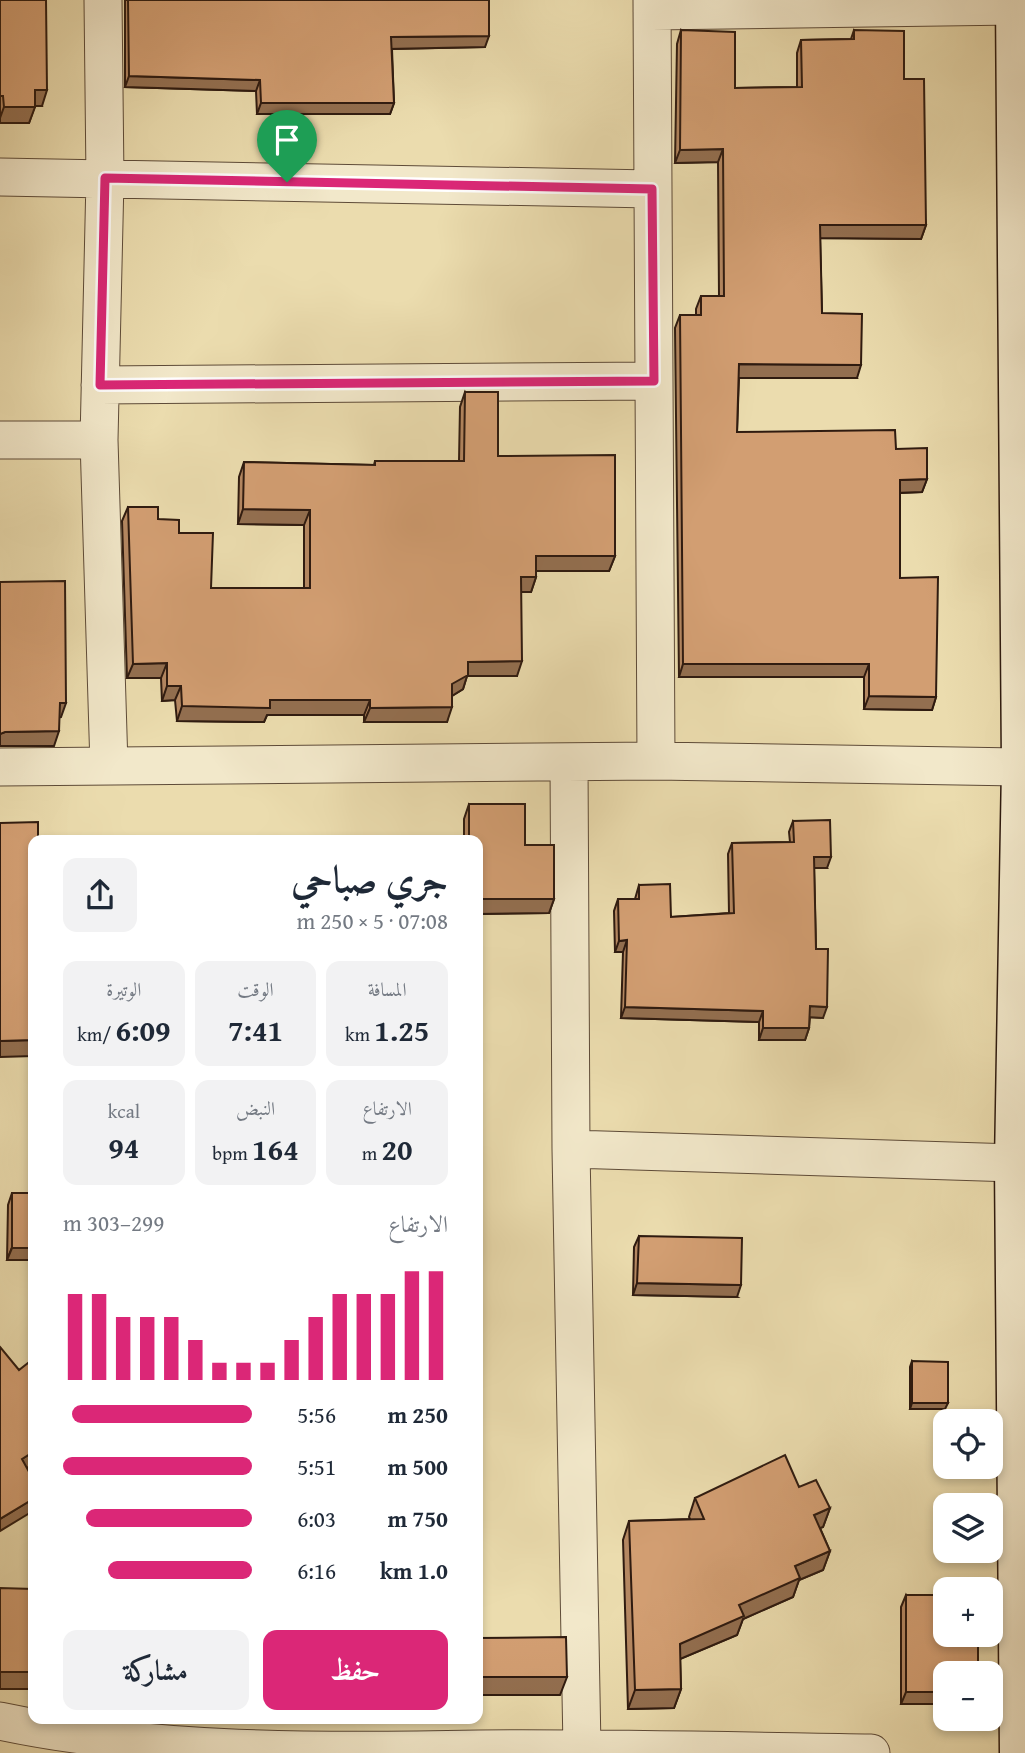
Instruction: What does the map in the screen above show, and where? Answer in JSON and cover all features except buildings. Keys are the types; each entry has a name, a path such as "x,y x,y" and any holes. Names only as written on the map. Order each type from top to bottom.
{"street":[{"path":"103,0 105,178 99,440 109,766"},
{"path":"656,761 652,6 1015,3 1020,189 1023,767 1020,1082 1014,1163 1021,1413 1019,1753"},
{"path":"0,177 652,189"},
{"path":"100,385 654,381"},
{"path":"0,440 99,440"},
{"path":"0,766 656,761 1023,767"},
{"path":"569,762 570,1149 582,1748"},
{"path":"570,1149 1014,1163"},
{"path":"0,1721 51,1733 206,1749 295,1752 582,1748 871,1753"}],"route":[{"path":"105,178 287,182 652,189 654,381 100,385 105,178"}]}
